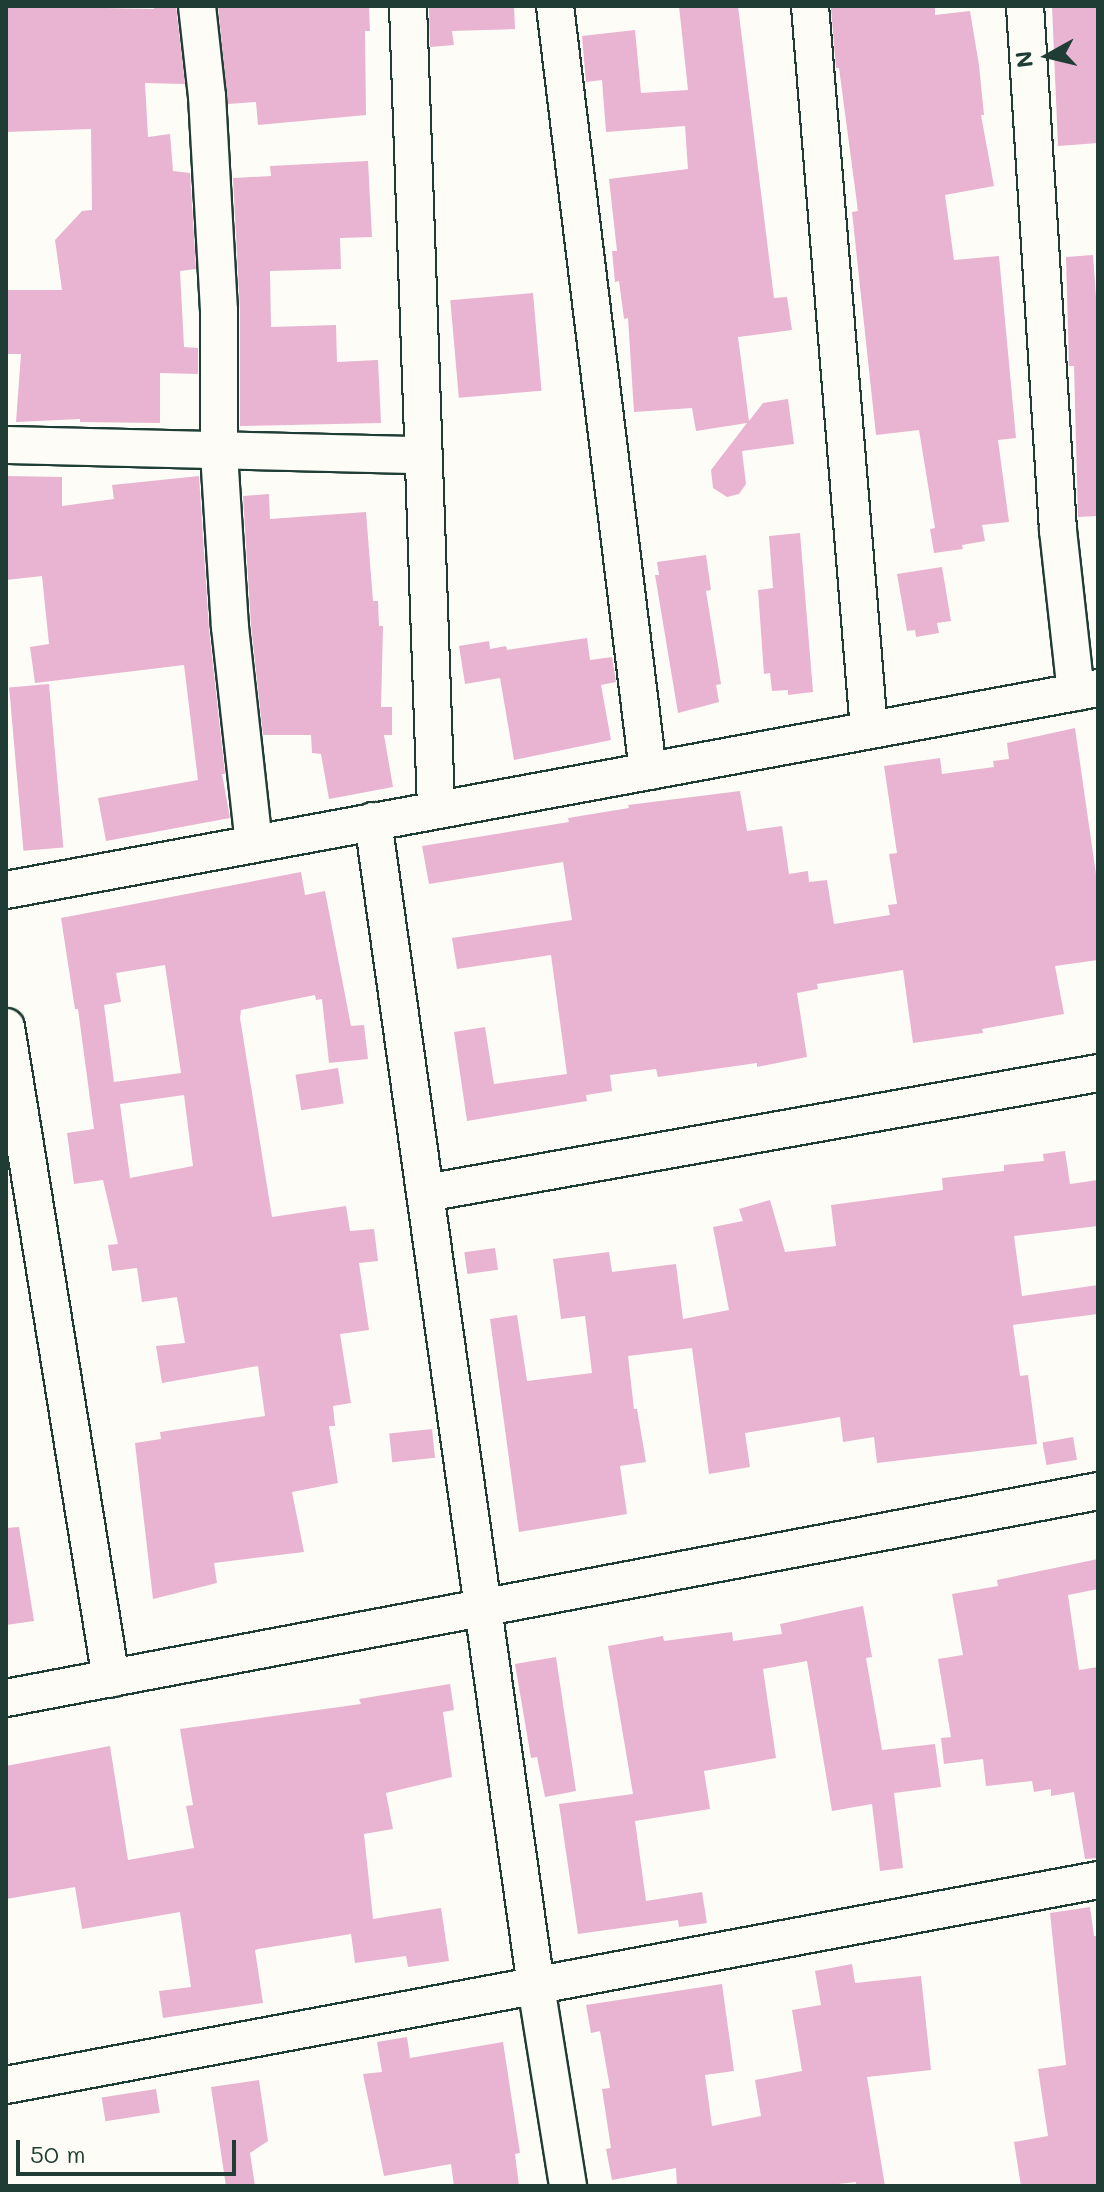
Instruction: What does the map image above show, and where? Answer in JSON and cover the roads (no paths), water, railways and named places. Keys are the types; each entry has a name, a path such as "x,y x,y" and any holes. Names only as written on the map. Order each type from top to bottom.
{"street":[{"path":"197,6 207,96 219,311 219,453 230,627 254,843"},
{"path":"408,6 436,809"},
{"path":"555,6 648,771"},
{"path":"810,6 869,730"},
{"path":"6,890 1087,690 1058,530 1025,6"},
{"path":"6,445 219,453 424,455"},
{"path":"373,821 536,1986 568,2186"},
{"path":"6,1027 111,1679"},
{"path":"426,1193 1098,1073"},
{"path":"6,1698 484,1610 1098,1491"},
{"path":"6,2085 1098,1880"}]}
